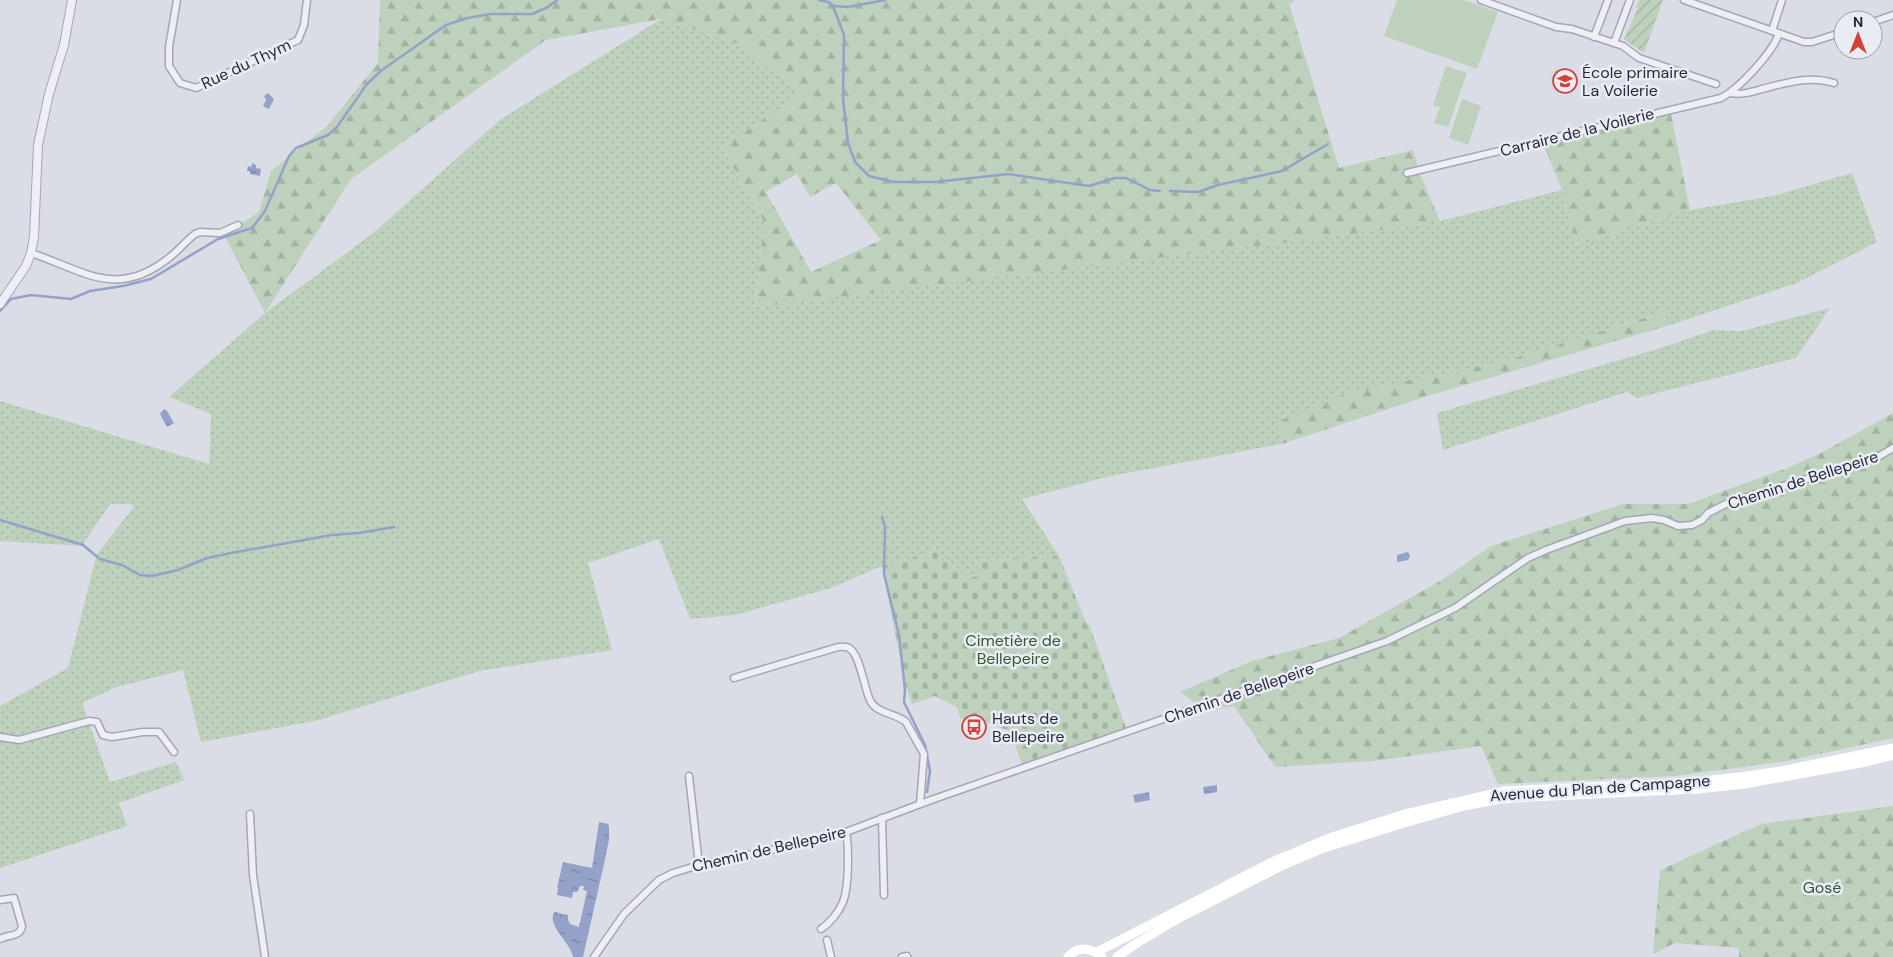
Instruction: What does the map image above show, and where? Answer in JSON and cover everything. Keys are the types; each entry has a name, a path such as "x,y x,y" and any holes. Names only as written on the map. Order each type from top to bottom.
{"main road":[{"name":"Avenue du Plan de Campagne","path":"1099,955 1179,909 1272,862 1332,837 1405,814 1463,799 1505,791 1693,782 1740,777 1781,771 1893,748"},
{"name":"Avenue du Plan de Campagne","path":"1117,957 1181,917 1284,865 1321,849 1464,806 1501,799 1698,790 1866,762 1893,755"},
{"path":"1068,957 1076,951 1083,949 1099,955"}],"street":[{"path":"0,304 26,266 31,253 34,237 38,145 49,94 64,45 72,0"},
{"name":"Rue du Thym","path":"177,0 169,47 170,66 180,83 196,88 298,40 304,24 307,0"},
{"path":"1481,0 1561,29 1572,29 1614,43 1629,49 1639,58 1716,84"},
{"path":"1594,37 1608,0"},
{"path":"1614,43 1630,0"},
{"path":"1684,0 1804,42 1812,42 1833,35"},
{"path":"1772,31 1782,0"},
{"name":"Carraire de la Voilerie","path":"1407,173 1721,98 1731,93 1762,58 1779,34"},
{"path":"1731,93 1744,94 1810,78 1834,83"},
{"path":"31,253 93,276 117,281 130,279 159,265 196,234 220,233 238,225"},
{"name":"Chemin de Bellepeire","path":"594,957 615,926 643,894 666,876 699,865 791,846 846,832 920,804 1387,642 1455,608 1528,558 1598,531 1625,522 1652,518 1664,520 1678,526 1692,525 1702,520 1708,513 1730,502 1876,458 1893,448"},
{"path":"734,678 838,647 849,648 856,657 870,701 880,710 902,718 924,754 920,804"},
{"path":"0,738 19,740 88,721 97,722 103,735 112,737 143,732 159,732 174,752"},
{"path":"688,776 699,865"},
{"path":"250,814 253,875 265,957"},
{"path":"882,818 884,895"},
{"path":"821,929 840,908 846,893 848,847 846,832"},
{"path":"0,900 14,898 22,926 17,934 0,939"},
{"path":"827,940 831,957"}],"green space":[{"path":"380,0 1293,0 1294,2 1289,4 1339,168 1413,150 1420,174 1440,221 1338,236 755,307 764,222 722,147 800,94 739,44 661,19 546,40 351,179 265,313 224,235 259,212 271,171 328,125 378,63","holes":["797,174 810,197 836,183 881,240 811,272 766,192"]},
{"path":"1397,0 1464,0 1498,12 1477,69 1384,36"},
{"path":"1639,0 1663,0 1644,53 1624,39 1638,8 1636,7"},
{"path":"661,19 739,44 801,94 722,147 764,222 755,307 1440,221 1562,190 1577,245 1690,210 1773,196 1852,173 1877,242 1797,283 1667,326 1664,312 1509,360 1277,422 1282,444 1111,476 1022,499 1059,556 976,560 982,579 966,575 935,551 882,566 831,588 735,615 690,619 659,539 588,563 612,650 479,671 315,721 201,742 183,670 117,687 82,703 110,782 176,762 184,780 119,803 127,826 0,868 0,706 68,668 97,554 134,507 130,504 110,504 82,546 0,541 0,401 209,464 211,414 169,397 265,313 372,234 501,119"},
{"path":"1446,66 1467,73 1448,127 1434,123 1440,108 1433,105"},
{"path":"1556,69 1576,79 1571,88 1551,78"},
{"path":"1462,99 1481,106 1468,145 1449,138"},
{"path":"1671,114 1690,210 1577,245 1562,190 1544,146"},
{"path":"1830,308 1796,358 1637,398 1627,392 1443,450 1437,413 1661,348 1713,330 1742,331"},
{"path":"1664,312 1667,326 1427,396 1282,444 1277,422 1344,394 1509,360"},
{"path":"1893,413 1893,738 1787,761 1676,776 1498,784 1481,746 1374,761 1275,767 1234,706 1207,711 1180,692 1252,661 1339,638 1442,580 1491,546 1623,504 1688,504 1787,468 1819,454"},
{"name":"Cimetière de Bellepeire","path":"935,551 966,575 981,578 976,560 1059,556 1087,625 1089,624 1126,728 1022,764 1010,732 987,722 976,726 960,718 957,707 935,696 912,704 905,683 882,566"},
{"name":"Gosé","path":"1893,806 1893,957 1739,957 1739,948 1675,943 1653,954 1660,870 1761,824"}],"water":[{"path":"268,93 274,99 269,109 263,106 266,100 264,96"},
{"path":"252,163 256,165 256,168 261,169 260,176 250,174 250,171 247,171 248,166 251,167"},
{"path":"164,409 174,423 167,427 160,414"},
{"path":"1408,552 1410,556 1408,560 1397,562 1397,555"},
{"path":"1217,785 1217,792 1204,794 1203,787"},
{"path":"1149,792 1150,800 1135,803 1133,795"},
{"path":"599,822 608,824 609,840 583,957 573,957 568,945 556,929 553,918 554,912 558,912 558,916 559,913 563,914 563,917 564,914 568,915 570,924 579,927 587,891 583,890 584,886 580,886 577,892 573,892 572,898 557,895 557,888 563,862 592,868"}],"waterway":[{"path":"0,311 11,299 31,295 71,299 90,291 151,279 218,239 252,228 265,211 289,156 296,148 328,135 337,127 367,84 382,70 446,25 467,18 491,14 532,14 548,7 557,0"},
{"path":"819,0 828,2 833,6 844,35 843,98 848,143 855,162 869,176 894,182 935,182 1008,174 1089,186 1115,178 1126,178 1150,190 1160,191"},
{"path":"833,6 848,7 885,0"},
{"path":"1170,191 1198,192 1218,185 1282,171 1328,144"},
{"path":"882,517 885,527 884,574 899,635 905,690 904,702 925,745 930,771 927,792"},
{"path":"0,520 83,545 100,559 122,565 140,575 152,576 178,570 207,558 231,553 332,535 394,527"}],"place":[{"name":"École primaire La Voilerie","path":"1565,81"},
{"name":"Hauts de Bellepeire","path":"974,727"}]}
